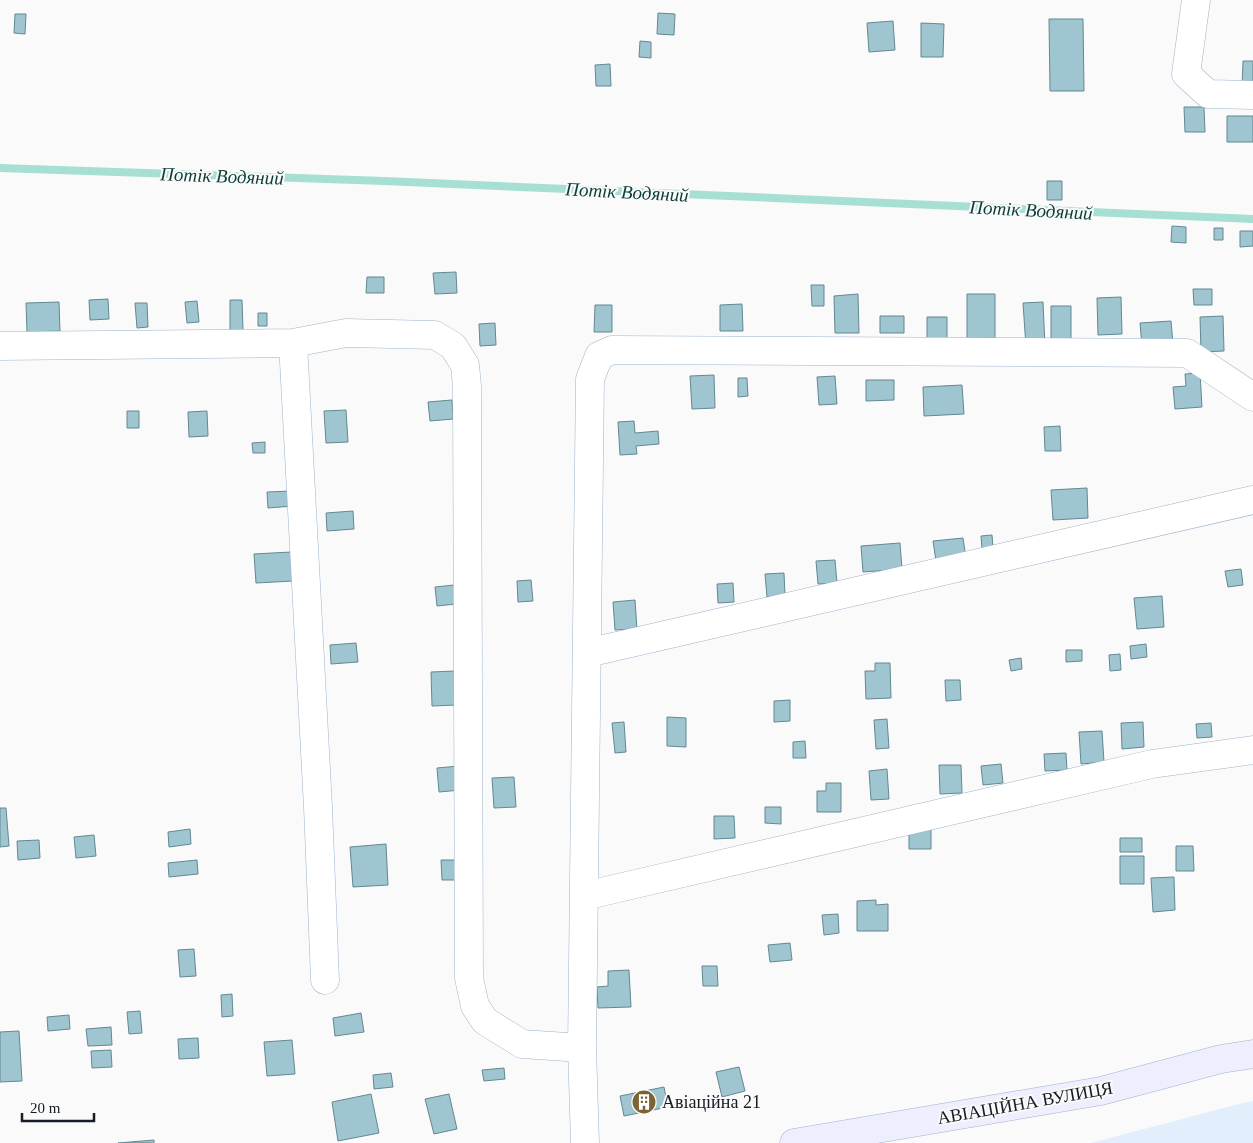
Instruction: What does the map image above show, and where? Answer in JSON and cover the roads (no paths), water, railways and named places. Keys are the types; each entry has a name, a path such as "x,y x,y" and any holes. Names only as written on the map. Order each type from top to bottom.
{"street":[{"path":"1196,0 1186,74 1208,94 1253,95"},
{"path":"0,346 293,343 346,334 435,335 453,346 465,365 467,386 469,978 475,1006 485,1021 522,1044 582,1048"},
{"path":"293,343 318,807 325,980"},
{"path":"585,1143 582,1048 590,379 599,356 612,350 1187,353 1253,397"},
{"path":"587,653 1253,500"},
{"path":"584,896 1152,764 1253,750"},
{"name":"АВІАЦІЙНА ВУЛИЦЯ","path":"794,1143 1101,1091 1221,1059 1253,1054"}],"waterway":[{"name":"Потік Водяний","path":"0,168 384,181 1253,219"}],"place":[{"name":"Авіаційна 21","path":"644,1102"}]}
